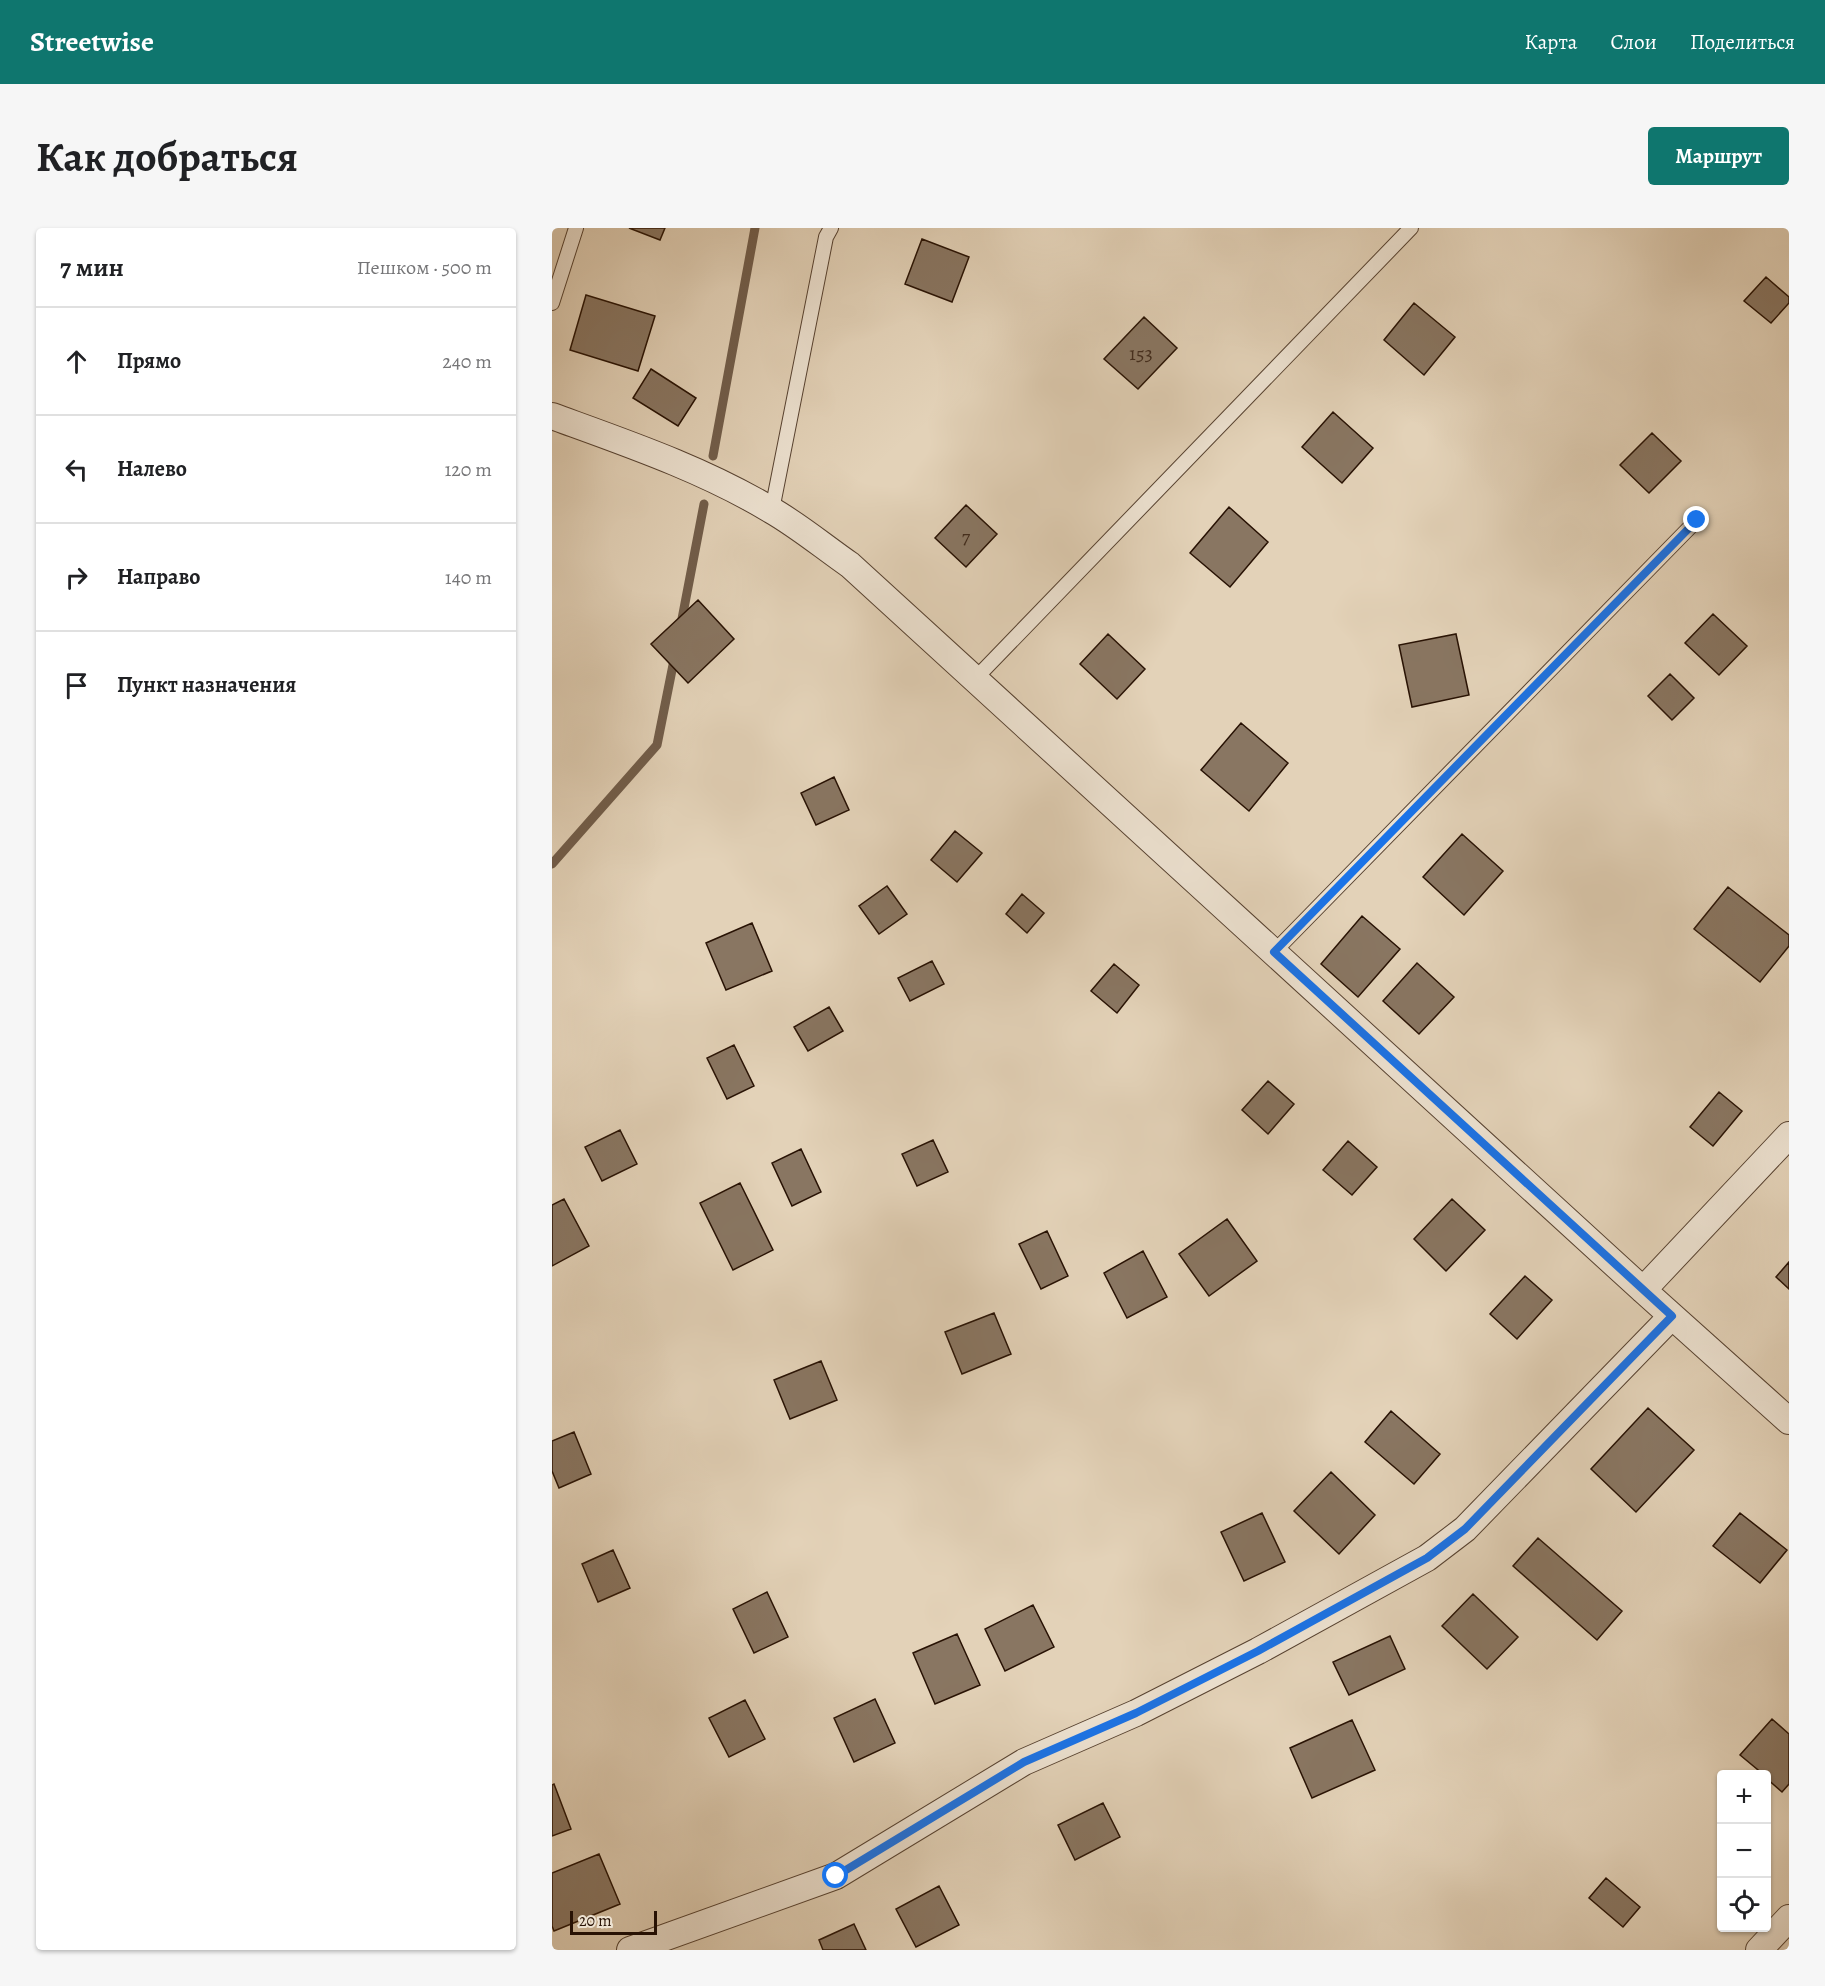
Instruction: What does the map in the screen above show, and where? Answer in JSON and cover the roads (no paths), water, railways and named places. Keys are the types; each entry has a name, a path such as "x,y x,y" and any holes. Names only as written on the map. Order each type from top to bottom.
{"street":[{"path":"552,416 648,451 772,510 850,565 1643,1290 1789,1420"},
{"path":"1643,1290 1789,1136"},
{"path":"630,1950 836,1876 1024,1762 1136,1713 1258,1651 1427,1558 1465,1529 1672,1316"},
{"path":"1759,1950 1789,1918"}],"lane":[{"path":"552,303 576,228"},
{"path":"772,510 826,237 831,228"},
{"path":"975,679 1411,228"},
{"path":"1274,952 1697,520"}],"waterway":[{"path":"713,456 755,228"},
{"path":"681,624 704,504"},
{"path":"552,864 657,745 675,655"}]}
